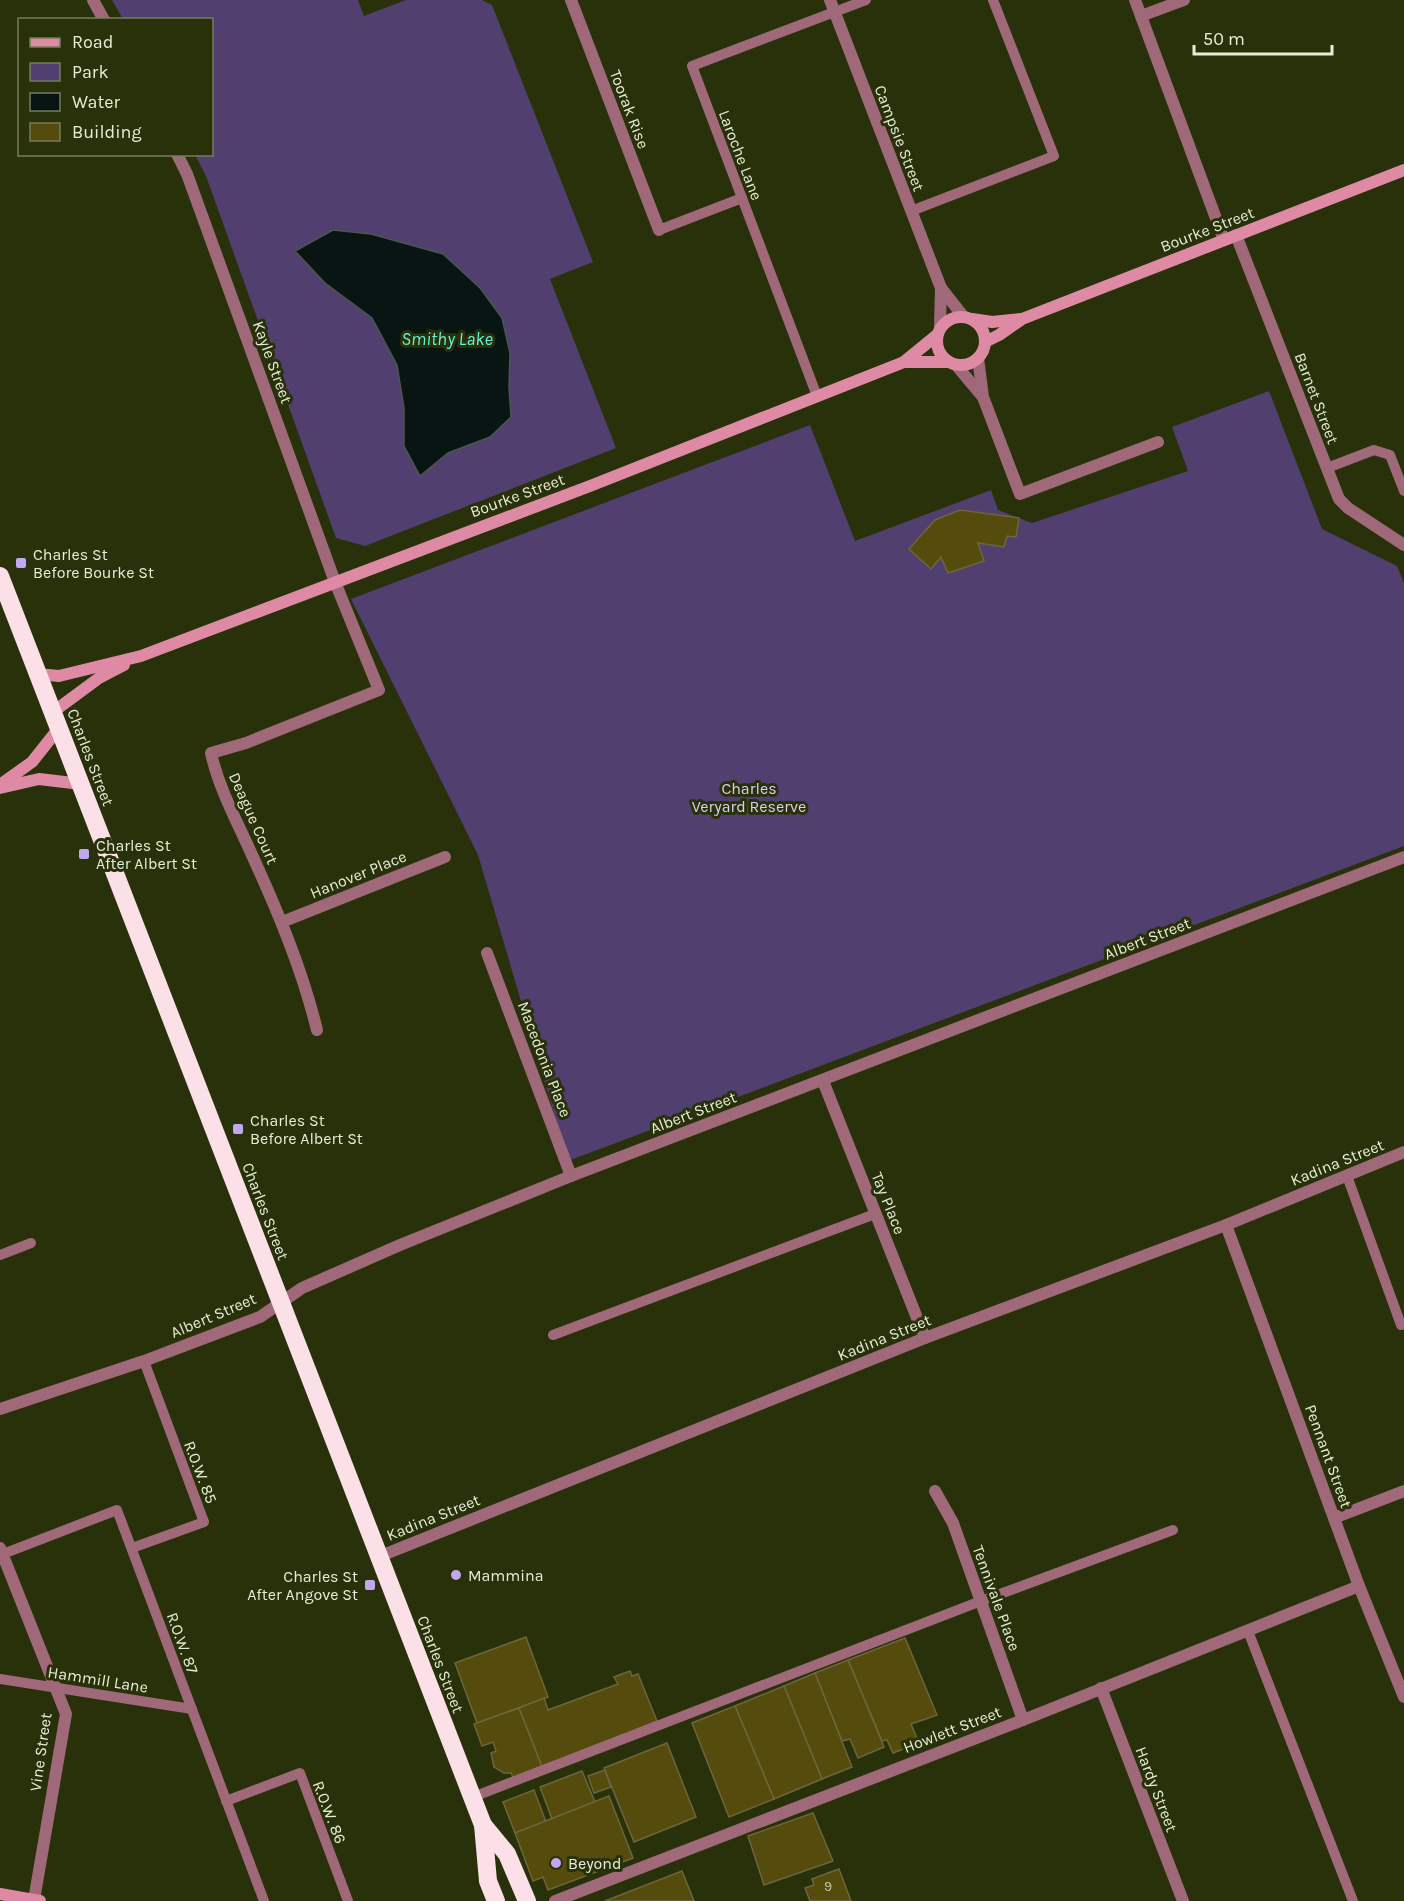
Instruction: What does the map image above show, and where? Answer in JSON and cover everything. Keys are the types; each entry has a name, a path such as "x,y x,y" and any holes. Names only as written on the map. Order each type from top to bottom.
{"highway":[{"name":"Charles Street","path":"0,576 378,1557 473,1797 483,1825 488,1881 496,1901"},
{"name":"Charles Street","path":"483,1825 507,1854 526,1901"},
{"path":"485,1901 488,1881"}],"street":[{"path":"93,0 103,18"},
{"name":"Toorak Rise","path":"571,0 659,230"},
{"path":"1135,0 1224,240"},
{"path":"1141,16 1184,0"},
{"name":"Campsie Street","path":"832,6 941,288 968,318"},
{"name":"Kayle Street","path":"178,156 187,174 335,582"},
{"name":"Bourke Street","path":"985,342 1022,319 1404,170"},
{"name":"Barnet Street","path":"1236,236 1339,498 1404,545"},
{"name":"Campsie Street","path":"938,331 941,288"},
{"path":"952,363 971,363 978,358 985,342 982,329 968,318 950,318 938,331 938,351 983,397"},
{"name":"Bourke Street","path":"968,318 992,322 1022,319"},
{"name":"Bourke Street","path":"0,786 32,762 56,720 99,678 141,656 590,486 904,362 938,331"},
{"path":"978,358 983,397 1020,494 1158,442"},
{"name":"Bourke Street","path":"904,362 952,363"},
{"name":"Deague Court","path":"317,1030 306,989 282,922 223,795 211,753 246,743 379,690 335,582"},
{"name":"Bourke Street","path":"37,674 59,676 141,656"},
{"path":"0,786 39,779 81,784"},
{"name":"Hanover Place","path":"282,922 445,857"},
{"name":"Albert Street","path":"0,1409 144,1361 260,1317 302,1288 400,1245 571,1176 1404,857"},
{"name":"Macedonia Place","path":"487,953 571,1176"},
{"name":"Tay Place","path":"823,1081 925,1338"},
{"name":"Kadina Street","path":"378,1557 925,1338 1226,1225 1404,1152"},
{"name":"Pennant Street","path":"1226,1225 1359,1586 1404,1697"},
{"name":"Tennivale Place","path":"935,1491 953,1523 1023,1720"},
{"path":"1334,1518 1404,1491"},
{"name":"Vine Street","path":"1,1552 66,1714 37,1900"},
{"name":"Howlett Street","path":"555,1901 1023,1720 1359,1586"},
{"name":"Hardy Street","path":"1101,1688 1183,1901"},
{"path":"0,1894 37,1900"}],"lane":[{"path":"832,6 866,0"},
{"path":"911,212 1053,156 993,0"},
{"name":"Laroche Lane","path":"817,396 692,66 832,6"},
{"path":"659,230 742,198"},
{"path":"1327,468 1374,450 1390,455 1404,491"},
{"path":"1347,1176 1401,1325 1404,1324"},
{"path":"553,1335 875,1214"},
{"path":"0,1255 31,1243"},
{"name":"R.O.W. 85","path":"132,1548 204,1522 144,1361"},
{"name":"R.O.W. 87","path":"1,1552 117,1510 264,1901"},
{"path":"473,1797 981,1601 1173,1530"},
{"path":"1248,1631 1353,1901"},
{"name":"Hammill Lane","path":"0,1679 192,1709"},
{"name":"R.O.W. 86","path":"226,1801 300,1773 348,1901"}],"green space":[{"path":"112,0 358,0 364,16 406,0 482,0 492,5 593,262 550,279 616,448 365,546 336,538 206,176 196,156 213,156 213,18 122,18"},
{"name":"Charles Veryard Reserve","path":"1269,391 1322,529 1397,566 1404,583 1404,846 568,1161 478,855 351,599 810,425 855,541 991,490 998,510 1032,523 1188,471 1172,427"}],"water":[{"name":"Smithy Lake","path":"333,230 371,234 443,254 480,288 502,318 510,353 511,417 490,437 448,453 420,476 404,446 404,408 397,365 372,318 325,283 295,251"}],"building":[{"path":"960,510 1019,518 1016,537 1007,536 1004,547 978,543 984,561 948,573 941,557 931,569 909,549 935,520"},
{"path":"526,1637 548,1697 477,1723 455,1663"},
{"path":"905,1638 937,1715 911,1724 919,1743 893,1753 887,1740 882,1741 848,1660"},
{"path":"848,1660 884,1747 858,1758 850,1739 842,1741 815,1673"},
{"path":"630,1671 632,1676 638,1674 657,1721 542,1767 519,1708 544,1698 548,1710 618,1684 614,1677"},
{"path":"815,1673 852,1767 822,1779 784,1686"},
{"path":"784,1686 822,1779 774,1799 735,1706"},
{"path":"735,1706 774,1799 729,1817 692,1723"},
{"path":"519,1708 542,1767 514,1779 511,1773 504,1773 494,1767 491,1753 496,1751 493,1742 482,1746 474,1724"},
{"path":"667,1743 696,1817 634,1842 604,1768"},
{"path":"605,1770 611,1787 594,1793 588,1776"},
{"path":"582,1771 595,1802 552,1819 540,1787"},
{"path":"534,1790 546,1822 515,1833 503,1802"},
{"path":"609,1796 633,1858 548,1890 543,1877 533,1881 515,1833"},
{"path":"813,1813 833,1861 764,1885 748,1836"},
{"path":"839,1869 851,1901 810,1901 805,1888 814,1885 812,1879"},
{"path":"682,1871 694,1901 605,1901"}],"place":[{"name":"Charles St Before Bourke St","path":"21,563"},
{"name":"Charles St After Albert St","path":"84,854"},
{"name":"Charles St Before Albert St","path":"238,1129"},
{"name":"Mammina","path":"456,1575"},
{"name":"Charles St After Angove St","path":"370,1585"},
{"name":"Beyond","path":"556,1863"}]}
